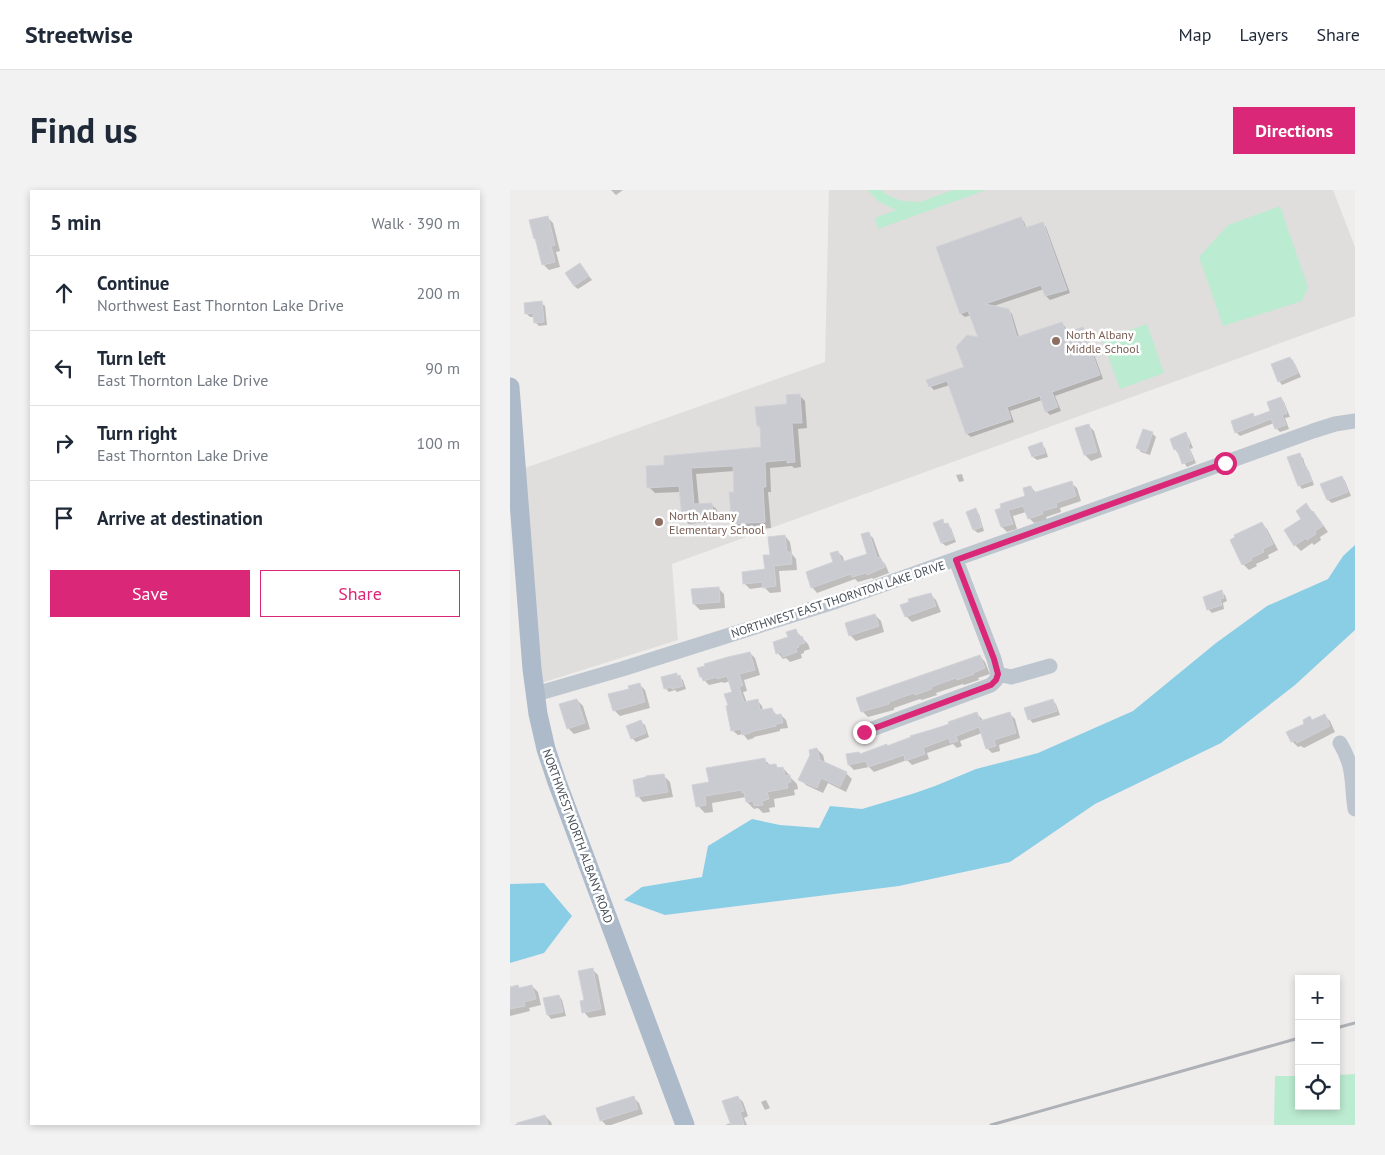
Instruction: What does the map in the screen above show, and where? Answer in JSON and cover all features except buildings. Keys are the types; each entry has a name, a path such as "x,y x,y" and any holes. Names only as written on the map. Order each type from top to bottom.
{"main road":[{"name":"NORTHWEST NORTH ALBANY ROAD","path":"510,386 513,463 532,669 538,714 546,749 685,1125"}],"street":[{"name":"NORTHWEST EAST THORNTON LAKE DRIVE","path":"536,694 622,669 837,601 1313,431 1335,424 1355,421"},
{"path":"864,732 991,685 996,680 998,674 956,560"},
{"path":"998,674 1011,677 1050,666"},
{"path":"1340,744 1348,752 1352,761 1355,779 1355,809"}],"shaded area":[{"name":"North Albany Middle School","path":"829,190 1333,190 1355,247 1355,316 672,564 678,640 541,683 525,468 825,362"}],"green space":[{"path":"867,190 881,190 889,196 902,201 920,202 953,190 986,190 878,229 875,218 896,210 878,201"},
{"path":"1280,206 1308,287 1302,301 1223,326 1199,257 1228,225"},
{"path":"1147,324 1164,373 1120,389 1102,340"},
{"path":"1355,1074 1355,1125 1274,1125 1275,1076 1295,1076 1295,1110 1340,1110 1340,1075"}],"water":[{"path":"1355,545 1355,630 1295,685 1221,743 1095,804 1010,862 899,886 665,915 624,900 642,887 702,877 708,846 752,819 780,825 819,828 830,806 862,809 912,794 976,769 1038,753 1133,711 1216,643 1267,606 1328,579 1343,556"},
{"path":"544,883 572,916 544,953 510,963 510,884"}],"railway":[{"path":"1340,1027 1355,1023"},
{"path":"991,1125 1295,1039"}],"place":[{"name":"North Albany Middle School","path":"1056,341"},
{"name":"North Albany Elementary School","path":"659,522"}],"route":[{"path":"864,732 961,697 991,685 996,680 998,674 994,659 956,560 1225,463"}]}
